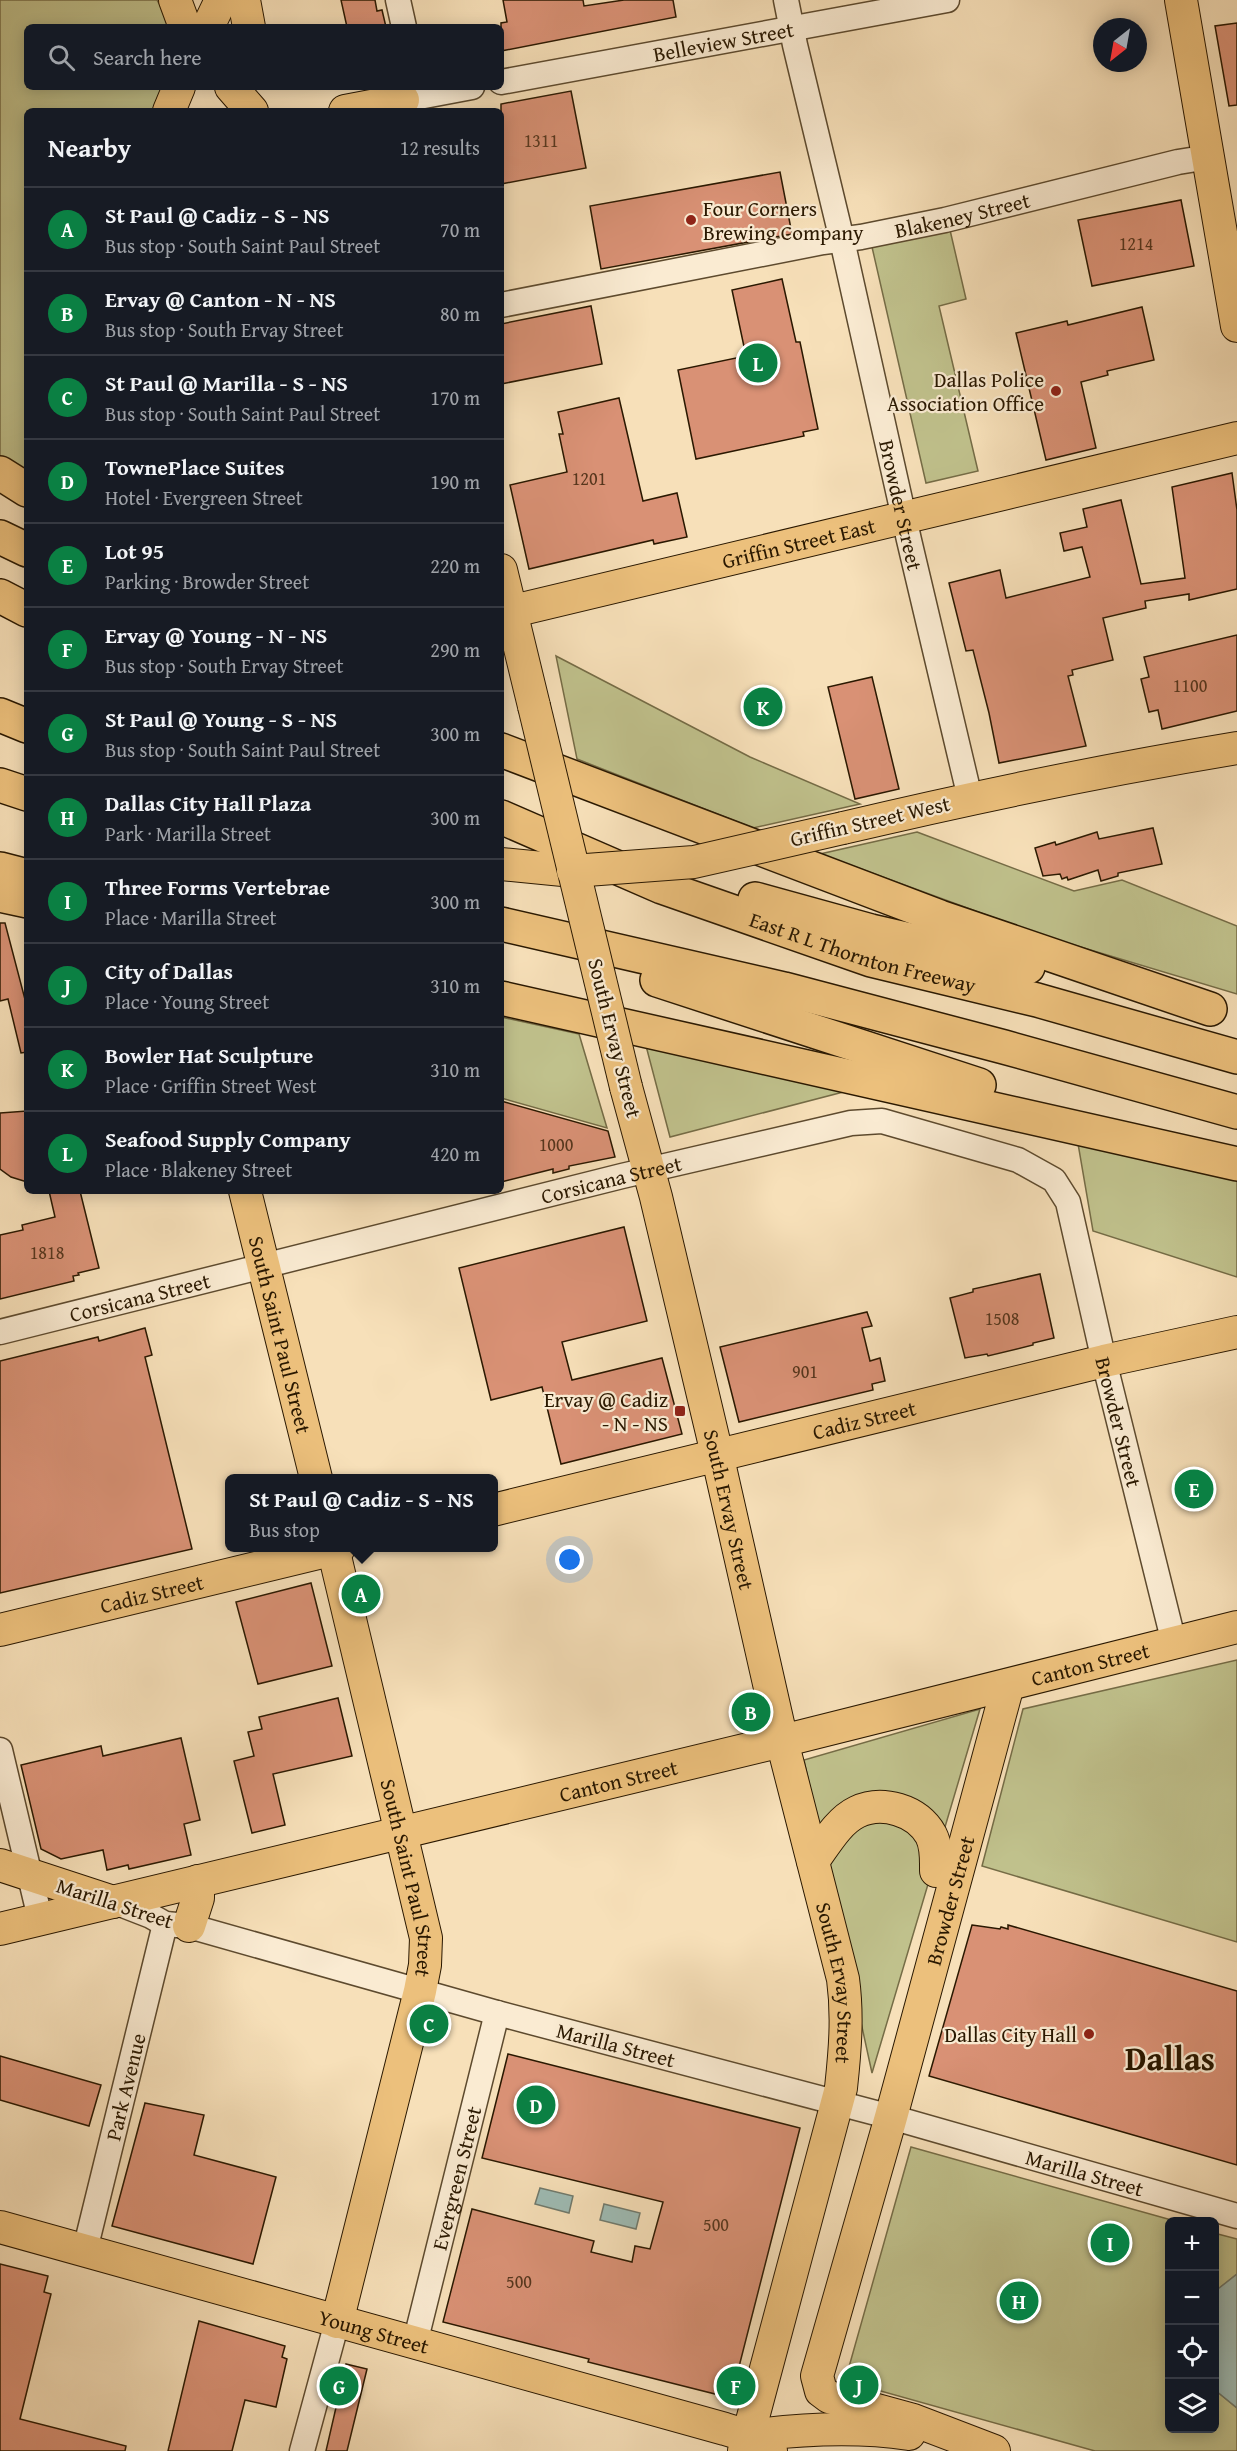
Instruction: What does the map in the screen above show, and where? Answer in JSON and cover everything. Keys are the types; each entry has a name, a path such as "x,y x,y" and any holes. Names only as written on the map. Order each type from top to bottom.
{"highway":[{"path":"0,473 24,488"},
{"path":"0,537 24,549"},
{"path":"0,596 24,610"},
{"path":"0,603 24,611"},
{"path":"0,715 24,725"},
{"path":"0,721 24,725"},
{"path":"504,751 940,917 1224,1013"},
{"name":"East R L Thornton Freeway","path":"504,818 662,886 871,960 1037,1000 1237,1057"},
{"path":"0,869 24,875"},
{"path":"662,886 724,891 871,931 1224,1013"},
{"path":"0,895 24,901"},
{"path":"504,925 784,989 1005,1047 1237,1112"},
{"path":"504,933 1201,1155"},
{"path":"504,999 1237,1164"}],"main road":[{"path":"175,0 184,24"},
{"path":"209,24 221,0"},
{"path":"244,0 248,24"},
{"path":"1181,0 1209,157 1229,224 1237,326"},
{"path":"170,108 178,90"},
{"path":"234,90 249,108"},
{"path":"260,90 264,108"},
{"path":"360,108 404,99"},
{"name":"Griffin Street East","path":"506,613 1237,438"},
{"name":"South Ervay Street","path":"504,596 506,613 534,706 648,1170 717,1454 782,1741 843,1979 847,2005 845,2046 837,2103 755,2446"},
{"name":"Griffin Street West","path":"504,864 573,871 694,862 970,798 1112,769 1237,748"},
{"name":"South Saint Paul Street","path":"246,1194 315,1474"},
{"name":"Cadiz Street","path":"498,1509 1104,1361 1237,1332"},
{"name":"Cadiz Street","path":"0,1630 319,1552"},
{"name":"South Saint Paul Street","path":"336,1552 426,1938 425,1965 420,1991 337,2322"},
{"name":"Canton Street","path":"0,1929 782,1741 1237,1627"},
{"name":"Browder Street","path":"994,2451 913,2420 829,2397 821,2391 818,2383 820,2362 891,2117 1008,1685"},
{"path":"813,1861 847,1819 856,1812 873,1806 902,1810 916,1819 930,1834 936,1850 936,1872 944,1852 979,1792"},
{"name":"Marilla Street","path":"0,1865 115,1902"},
{"path":"177,1925 198,1898 198,1881"},
{"name":"Young Street","path":"0,2227 415,2343 755,2446 798,2429 885,2430 935,2437 994,2451"}],"street":[{"path":"398,0 403,24"},
{"name":"Browder Street","path":"786,0 970,798"},
{"name":"Belleview Street","path":"504,81 947,0"},
{"path":"404,99 455,90"},
{"name":"Blakeney Street","path":"504,304 945,220 1178,162 1209,157"},
{"name":"Corsicana Street","path":"0,1332 648,1170 851,1123 882,1121 1018,1160 1054,1180 1068,1202"},
{"name":"Browder Street","path":"1068,1202 1104,1361 1174,1643"},
{"path":"0,1750 40,1918"},
{"name":"Marilla Street","path":"115,1902 177,1925 497,2013 891,2117 1237,2216"},
{"name":"Park Avenue","path":"85,2250 177,1925"},
{"name":"Evergreen Street","path":"415,2343 497,2013"},
{"name":"South Saint Paul Street","path":"302,2451 337,2322"}],"green space":[{"path":"0,0 157,0 171,24 24,24 24,90 169,90 163,108 24,108 24,469 0,456"},
{"path":"950,230 966,299 939,306 978,471 926,483 872,247"},
{"path":"556,656 750,757 860,804 753,828 577,759"},
{"path":"917,832 1074,891 1122,880 1237,926 1237,994 1044,936 820,854"},
{"path":"504,1018 579,1034 607,1128 504,1099"},
{"path":"645,1042 851,1090 670,1137"},
{"path":"1076,1132 1237,1180 1237,1277 1093,1231"},
{"path":"1237,1660 1237,1942 982,1866 1023,1709"},
{"path":"980,1709 872,2073 804,1760"},
{"path":"911,2147 1165,2218 1165,2433 1219,2433 1219,2393 1237,2408 1237,2451 1095,2451 845,2381"},
{"path":"1219,2234 1237,2239 1237,2274 1219,2289"}],"water":[{"path":"540,2188 573,2196 569,2213 535,2204"},
{"path":"604,2204 640,2213 636,2229 600,2220"},
{"path":"1237,2274 1237,2408 1219,2393 1219,2288"}],"building":[{"path":"341,0 375,0 377,11 382,10 385,24 346,24"},
{"path":"503,0 583,0 584,6 624,0 673,0 676,17 504,50 504,24 501,23 507,22"},
{"path":"1237,23 1237,105 1229,106 1215,26"},
{"path":"571,91 586,168 504,183 504,108 501,108 501,104"},
{"name":"Four Corners Brewing Company","path":"780,172 792,234 601,269 590,206"},
{"path":"1181,200 1194,266 1092,286 1078,220"},
{"path":"782,279 796,342 800,342 818,429 803,432 804,436 696,459 678,370 746,356 732,290"},
{"path":"591,306 602,364 504,383 504,323"},
{"name":"Dallas Police Association Office","path":"1142,307 1154,360 1107,371 1108,375 1081,382 1096,448 1046,460 1016,333 1067,321 1068,325"},
{"path":"619,398 643,501 677,493 687,537 654,544 653,540 529,569 510,485 567,472 559,434 563,434 558,412"},
{"path":"1232,473 1237,510 1237,589 1189,600 1189,594 1145,601 1146,608 1103,618 1113,660 1072,670 1073,675 1068,676 1086,746 999,763 973,650 966,651 949,583 1000,570 1006,598 1090,577 1082,547 1064,551 1060,533 1087,527 1083,509 1121,500 1141,584 1185,578 1172,487"},
{"path":"1237,635 1237,711 1162,729 1158,710 1149,712 1141,679 1149,677 1144,657"},
{"path":"872,677 899,789 855,799 828,687"},
{"path":"1153,828 1162,864 1118,873 1118,876 1101,881 1098,870 1068,880 1067,877 1062,879 1060,874 1043,876 1035,848 1055,842 1056,845 1097,832 1099,839"},
{"path":"0,923 5,923 24,996 24,1052 21,1053 8,999 0,1001"},
{"path":"504,1102 608,1131 615,1157 569,1166 569,1169 553,1173 553,1169 504,1181"},
{"path":"24,1111 24,1181 11,1177 0,1169 0,1113"},
{"path":"50,1194 81,1194 99,1268 78,1273 79,1275 73,1276 74,1281 0,1299 0,1235 23,1230 22,1225 55,1217"},
{"path":"624,1227 647,1321 562,1342 572,1380 662,1358 682,1434 561,1464 542,1387 491,1400 459,1268"},
{"path":"1040,1274 1054,1338 988,1356 987,1354 965,1358 950,1298 973,1292 973,1289"},
{"path":"867,1312 872,1326 862,1328 870,1361 880,1358 885,1381 872,1384 873,1390 739,1422 720,1347"},
{"path":"145,1328 152,1355 145,1357 192,1549 0,1593 0,1361 98,1337 99,1341"},
{"path":"311,1583 332,1666 258,1684 236,1602"},
{"path":"338,1698 352,1756 273,1774 285,1825 252,1833 234,1761 254,1756 248,1732 262,1729 259,1717"},
{"path":"181,1738 200,1820 184,1824 191,1855 129,1869 128,1865 107,1870 103,1850 61,1859 41,1849 21,1765 101,1746 103,1756"},
{"name":"Dallas City Hall","path":"972,1925 1008,1929 1008,1925 1237,1991 1237,2165 929,2076"},
{"path":"508,2054 800,2128 731,2398 443,2322 472,2209 594,2241 591,2252 632,2262 635,2246 650,2249 663,2202 482,2158"},
{"path":"0,2056 101,2085 89,2126 0,2100"},
{"path":"145,2103 204,2115 194,2155 276,2177 253,2264 112,2226"},
{"path":"0,2264 48,2276 44,2292 51,2294 20,2419 126,2446 125,2451 0,2451"},
{"path":"199,2321 285,2346 282,2357 287,2359 276,2407 245,2400 232,2451 168,2451"},
{"path":"346,2364 367,2369 347,2451 326,2451"}],"place":[{"name":"Four Corners Brewing Company","path":"691,220"},
{"name":"Seafood Supply Company","path":"758,363"},
{"name":"Dallas Police Association Office","path":"1056,391"},
{"name":"Bowler Hat Sculpture","path":"763,707"},
{"name":"Ervay @ Cadiz - N - NS","path":"680,1411"},
{"name":"Lot 95","path":"1194,1489"},
{"name":"St Paul @ Cadiz - S - NS","path":"361,1594"},
{"name":"Ervay @ Canton - N - NS","path":"751,1712"},
{"name":"St Paul @ Marilla - S - NS","path":"429,2024"},
{"name":"Dallas City Hall","path":"1089,2034"},
{"name":"TownePlace Suites","path":"536,2105"},
{"name":"Three Forms Vertebrae","path":"1110,2243"},
{"name":"Dallas City Hall Plaza","path":"1019,2301"},
{"name":"City of Dallas","path":"859,2385"},
{"name":"St Paul @ Young - S - NS","path":"339,2386"},
{"name":"Ervay @ Young - N - NS","path":"736,2386"}],"district":[{"name":"Dallas","path":"1170,2058"}]}
